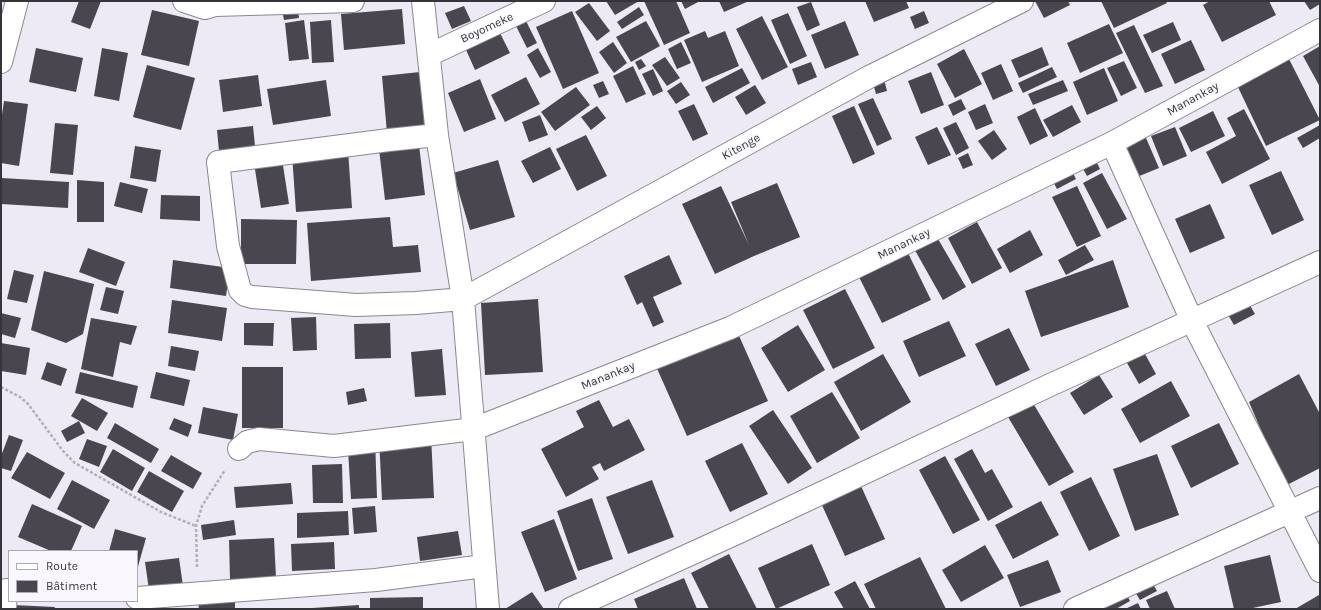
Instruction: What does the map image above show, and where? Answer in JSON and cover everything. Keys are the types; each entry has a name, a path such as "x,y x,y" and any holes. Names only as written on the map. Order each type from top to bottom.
{"street":[{"path":"1,62 17,1"},
{"path":"184,1 205,8 216,3 352,1"},
{"path":"423,1 437,135 463,299 488,609"},
{"name":"Boyomeke","path":"429,56 544,1"},
{"name":"Kitenge","path":"463,299 869,77 1022,1"},
{"name":"Manankay","path":"239,449 247,442 259,439 334,446 474,428 730,328 1112,143 1320,30"},
{"path":"437,135 218,162 228,246 240,290 245,295 252,297 356,305 416,303 463,299"},
{"path":"1112,143 1192,321 1320,571"},
{"path":"570,609 739,532 1048,386 1320,262"},
{"path":"1075,609 1320,498"},
{"path":"138,598 376,580 484,566"}],"path":[{"path":"1,387 20,397 28,404 63,451 75,463 161,512 196,526"},
{"path":"198,594 196,526 202,506 239,449"}],"building":[{"path":"79,1 101,1 90,29 71,22"},
{"path":"606,1 639,1 615,15"},
{"path":"644,1 676,1 690,33 664,45"},
{"path":"681,1 700,1 685,9"},
{"path":"719,1 749,1 724,12"},
{"path":"865,1 906,1 909,8 874,22"},
{"path":"1035,1 1068,1 1070,5 1044,18"},
{"path":"1101,1 1166,1 1167,3 1114,28"},
{"path":"1210,1 1269,1 1276,15 1222,42 1203,5"},
{"path":"1304,1 1320,1 1320,4 1310,10"},
{"path":"297,2 299,18 284,20 281,5"},
{"path":"811,2 820,25 807,31 797,7"},
{"path":"589,3 610,31 597,41 575,12"},
{"path":"464,6 471,21 452,29 445,13"},
{"path":"639,7 644,15 622,29 617,22"},
{"path":"402,9 405,44 344,50 341,14"},
{"path":"152,10 199,21 189,66 141,55"},
{"path":"572,11 599,73 563,89 536,27"},
{"path":"924,11 929,23 915,29 910,17"},
{"path":"788,13 807,56 790,64 771,20"},
{"path":"762,16 788,67 762,80 736,29"},
{"path":"304,20 309,59 289,61 285,23"},
{"path":"331,20 334,62 312,63 310,22"},
{"path":"526,21 537,43 527,48 516,26"},
{"path":"646,21 660,46 631,62 616,37"},
{"path":"845,21 859,55 825,69 811,35"},
{"path":"1173,22 1181,40 1152,53 1143,35"},
{"path":"1109,24 1123,53 1080,73 1067,43"},
{"path":"1134,25 1163,86 1145,93 1116,33"},
{"path":"497,27 510,53 475,70 463,43"},
{"path":"705,31 708,38 725,31 739,66 702,82 684,40"},
{"path":"1191,40 1205,70 1175,84 1161,54"},
{"path":"613,42 627,63 614,73 599,52"},
{"path":"681,42 691,63 677,69 668,49"},
{"path":"1320,46 1320,87 1303,56"},
{"path":"1042,47 1049,65 1019,78 1011,60"},
{"path":"36,48 83,58 76,92 29,82"},
{"path":"102,48 128,53 119,101 94,96"},
{"path":"538,48 551,72 540,78 527,55"},
{"path":"964,49 982,84 955,98 937,64"},
{"path":"665,57 680,78 667,86 652,65"},
{"path":"641,59 646,66 639,70 635,62"},
{"path":"1289,59 1320,120 1266,146 1237,85"},
{"path":"1124,61 1137,88 1121,96 1107,68"},
{"path":"811,62 817,77 798,85 792,69"},
{"path":"1001,64 1013,91 993,100 981,73"},
{"path":"147,65 195,78 181,130 133,117"},
{"path":"633,66 646,94 626,103 613,76"},
{"path":"1052,67 1057,77 1023,93 1018,83"},
{"path":"742,68 750,83 713,103 705,87"},
{"path":"1104,68 1118,101 1087,115 1073,82"},
{"path":"653,69 663,91 653,96 642,74"},
{"path":"420,72 425,130 387,133 382,76"},
{"path":"931,72 944,105 921,114 908,81"},
{"path":"258,75 262,106 223,112 219,80"},
{"path":"526,77 540,104 505,122 491,95"},
{"path":"480,79 496,119 464,132 448,93"},
{"path":"884,79 887,91 876,94 873,83"},
{"path":"326,80 331,116 273,125 267,89"},
{"path":"1063,80 1068,91 1033,105 1028,94"},
{"path":"603,81 609,94 599,98 593,85"},
{"path":"681,82 690,95 676,104 667,91"},
{"path":"755,85 766,103 746,115 735,97"},
{"path":"576,87 590,105 555,131 541,112"},
{"path":"873,98 892,139 877,146 858,104"},
{"path":"961,99 966,109 953,116 948,105"},
{"path":"4,101 28,104 19,166 1,163 1,121"},
{"path":"694,104 708,134 693,141 678,111"},
{"path":"985,104 993,123 976,130 968,112"},
{"path":"1072,105 1081,122 1053,137 1043,120"},
{"path":"597,106 606,118 591,130 581,117"},
{"path":"854,106 875,154 853,164 832,116"},
{"path":"1035,108 1048,136 1030,145 1017,117"},
{"path":"1244,109 1270,159 1222,184 1206,152 1236,136 1227,118"},
{"path":"1213,111 1225,136 1191,152 1179,128"},
{"path":"540,115 548,135 529,142 522,122"},
{"path":"956,122 969,148 956,155 943,128"},
{"path":"55,123 78,125 73,175 50,173"},
{"path":"1320,125 1320,138 1303,148 1297,138"},
{"path":"253,126 255,146 219,151 217,130"},
{"path":"937,127 951,155 928,165 915,137"},
{"path":"1175,127 1187,156 1163,166 1151,136"},
{"path":"994,130 1007,149 992,160 978,141"},
{"path":"586,135 607,176 577,191 556,149"},
{"path":"1146,138 1159,168 1137,177 1125,148"},
{"path":"419,145 425,195 385,200 379,149"},
{"path":"135,146 161,150 156,182 130,178"},
{"path":"550,147 561,169 533,183 521,161"},
{"path":"1090,149 1100,169 1087,176 1076,156"},
{"path":"348,150 352,208 296,212 292,154"},
{"path":"968,153 973,165 963,169 958,158"},
{"path":"282,159 289,204 261,208 254,163"},
{"path":"498,160 515,217 470,230 453,173"},
{"path":"1067,162 1076,179 1057,189 1048,172"},
{"path":"1281,171 1304,220 1272,235 1249,185"},
{"path":"1102,173 1127,219 1107,229 1083,183"},
{"path":"2,178 69,182 68,208 1,204"},
{"path":"77,180 104,182 104,222 77,222"},
{"path":"120,182 148,189 142,213 114,206"},
{"path":"777,183 800,237 715,274 682,204 721,186 749,245 731,202"},
{"path":"1077,186 1101,236 1077,247 1052,197"},
{"path":"161,195 200,196 200,221 160,219"},
{"path":"1210,204 1225,238 1190,253 1175,219"},
{"path":"390,217 393,247 418,245 421,272 311,281 307,223"},
{"path":"241,219 297,220 296,264 241,264"},
{"path":"977,222 1002,268 972,284 948,238"},
{"path":"1030,230 1043,255 1010,273 997,249"},
{"path":"934,232 966,287 943,300 912,245"},
{"path":"1085,245 1094,260 1066,275 1058,260"},
{"path":"88,248 125,262 116,286 79,272"},
{"path":"907,251 931,300 882,323 858,275"},
{"path":"669,255 682,284 653,297 664,322 653,327 642,302 637,305 624,276"},
{"path":"173,260 230,268 226,296 170,288"},
{"path":"1113,260 1129,307 1041,337 1025,291"},
{"path":"14,270 34,275 27,303 7,299"},
{"path":"44,271 94,284 83,334 66,343 31,330"},
{"path":"106,287 124,291 118,314 100,310"},
{"path":"845,289 875,348 833,369 803,310"},
{"path":"1245,297 1255,314 1234,325 1224,308"},
{"path":"538,299 543,372 485,375 481,303"},
{"path":"172,300 227,308 222,341 168,333"},
{"path":"1,313 21,318 15,338 1,334"},
{"path":"316,317 317,350 293,351 291,318"},
{"path":"91,318 137,326 131,345 120,342 113,377 81,369"},
{"path":"949,321 966,356 919,377 903,341"},
{"path":"244,323 274,323 273,346 244,345"},
{"path":"390,323 391,358 355,359 354,324"},
{"path":"798,325 825,370 788,392 761,348"},
{"path":"1009,328 1030,370 996,386 975,344"},
{"path":"736,329 768,401 687,436 655,364"},
{"path":"1,343 30,348 26,375 1,371"},
{"path":"171,346 199,351 195,371 168,366"},
{"path":"442,349 446,395 415,397 411,352"},
{"path":"883,354 911,402 861,431 834,382"},
{"path":"1145,354 1156,374 1139,384 1127,363"},
{"path":"47,362 67,369 61,386 41,379"},
{"path":"242,367 283,367 283,428 242,428"},
{"path":"80,372 138,386 133,408 75,393"},
{"path":"156,372 190,380 184,406 150,398"},
{"path":"1299,374 1320,414 1320,468 1285,486 1249,402"},
{"path":"1099,375 1113,397 1084,415 1070,393"},
{"path":"1171,381 1190,416 1140,443 1121,409"},
{"path":"364,388 367,401 348,405 346,392"},
{"path":"832,392 860,438 817,463 790,416"},
{"path":"82,398 108,413 97,431 71,416"},
{"path":"599,400 613,427 629,419 645,450 604,471 600,463 592,467 599,479 566,497 541,449 584,427 576,411"},
{"path":"1033,403 1074,472 1049,486 1008,417"},
{"path":"203,407 238,414 233,440 198,433"},
{"path":"773,410 812,468 788,484 749,426"},
{"path":"174,418 192,425 188,437 169,429"},
{"path":"79,421 85,433 67,442 61,431"},
{"path":"115,423 159,449 151,463 107,438"},
{"path":"1219,423 1239,464 1191,488 1171,446"},
{"path":"9,435 23,440 11,471 1,468 1,456"},
{"path":"431,435 434,498 382,500 379,437"},
{"path":"375,437 377,498 351,499 348,450"},
{"path":"87,439 107,446 99,467 79,459"},
{"path":"742,443 768,494 730,512 705,461"},
{"path":"113,449 145,468 132,491 100,472"},
{"path":"972,449 985,473 992,469 1013,507 988,521 954,459"},
{"path":"27,452 65,473 50,499 11,478"},
{"path":"1157,454 1179,515 1135,531 1113,469"},
{"path":"171,455 202,473 193,489 161,471"},
{"path":"945,456 980,520 953,534 919,470"},
{"path":"342,464 343,503 313,503 312,465"},
{"path":"149,471 184,491 172,512 137,492"},
{"path":"1091,477 1120,536 1089,551 1060,492"},
{"path":"72,480 110,500 94,529 57,509"},
{"path":"652,480 674,537 628,554 606,497"},
{"path":"291,483 293,504 236,508 234,487"},
{"path":"861,486 885,539 845,556 821,503"},
{"path":"592,498 613,559 578,571 557,511"},
{"path":"1041,501 1059,535 1013,559 995,525"},
{"path":"32,504 82,526 71,550 49,550 18,537"},
{"path":"375,506 377,532 354,534 352,508"},
{"path":"348,511 349,535 297,538 297,513"},
{"path":"554,519 577,579 545,592 521,532"},
{"path":"234,520 236,535 203,540 201,525"},
{"path":"115,529 146,538 138,566 138,550 109,550"},
{"path":"458,531 462,555 420,561 417,537"},
{"path":"274,538 276,578 230,580 229,540"},
{"path":"334,542 335,569 292,571 291,544"},
{"path":"812,544 830,585 776,609 758,568"},
{"path":"985,545 1004,578 961,602 942,570"},
{"path":"729,554 757,609 709,609 691,573"},
{"path":"1270,555 1281,602 1248,609 1234,609 1224,566"},
{"path":"920,557 946,609 876,609 864,584"},
{"path":"179,558 183,586 149,590 145,562"},
{"path":"1048,560 1061,592 1020,607 1007,575"},
{"path":"1149,577 1157,591 1140,600 1132,587"},
{"path":"684,578 697,609 638,609 634,599"},
{"path":"855,581 870,609 844,609 834,592"},
{"path":"1124,589 1130,601 1116,609 1107,609 1102,601"},
{"path":"1167,591 1175,609 1150,609 1146,600"},
{"path":"532,592 544,609 505,609"},
{"path":"1319,595 1320,609 1295,609"},
{"path":"423,597 423,609 370,609 370,598"},
{"path":"235,600 235,609 199,609 198,602"},
{"path":"1138,603 1141,609 1125,609"},
{"path":"13,605 55,607 54,609 13,609"},
{"path":"359,605 359,609 312,609 312,608"}]}
